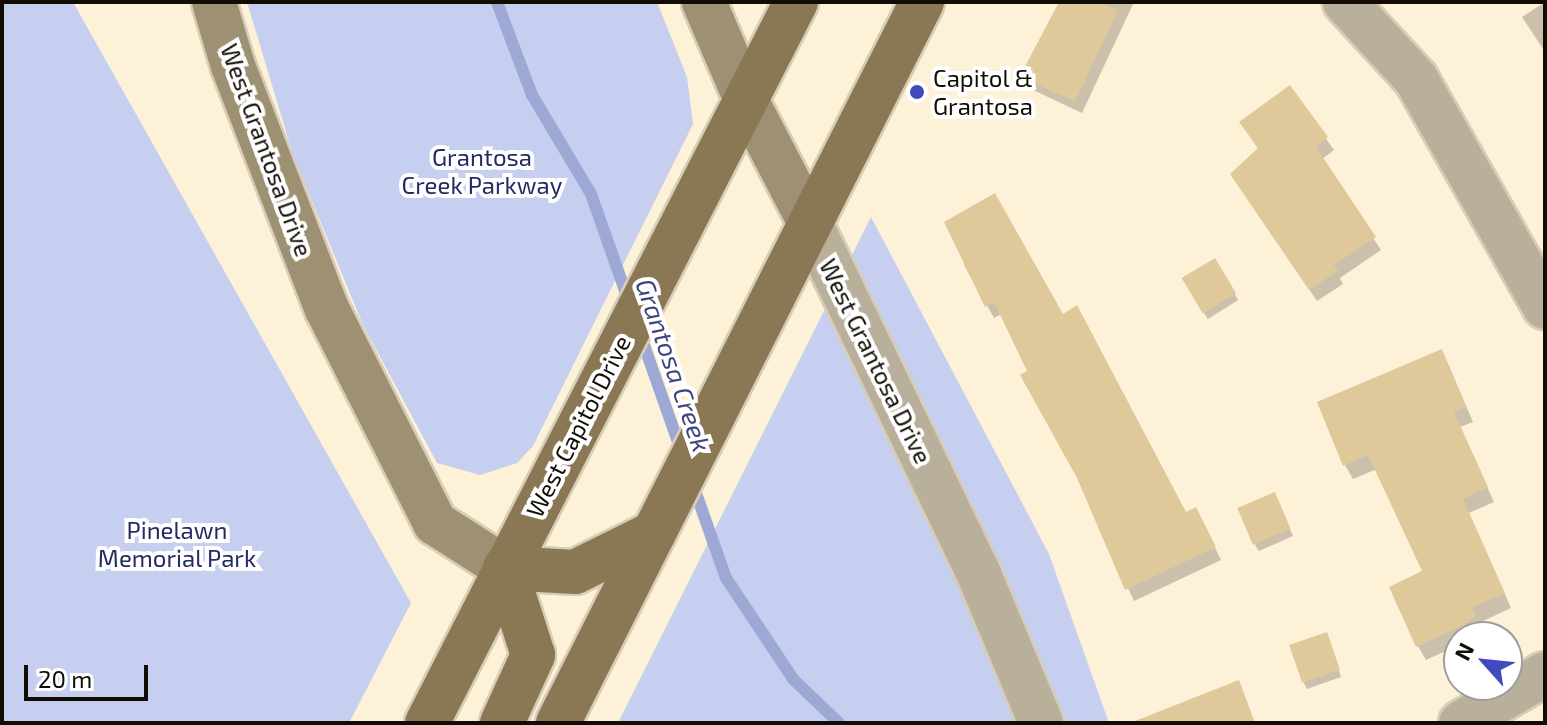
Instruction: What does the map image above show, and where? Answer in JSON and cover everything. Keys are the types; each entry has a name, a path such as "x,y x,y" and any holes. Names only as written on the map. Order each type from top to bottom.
{"main road":[{"name":"West Capitol Drive","path":"427,723 796,2"},
{"path":"572,714 654,533 922,2"},
{"path":"502,723 533,655 505,568 575,572 654,533"}],"street":[{"name":"West Grantosa Drive","path":"214,2 233,66 327,309 435,523 505,568"},
{"name":"West Grantosa Drive","path":"704,2 746,100 810,223 980,577 1041,723"},
{"path":"1345,2 1416,79 1545,307"},
{"path":"1461,723 1545,674"}],"green space":[{"name":"Pinelawn Memorial Park","path":"2,2 73,2 411,603 349,723 2,723"},
{"name":"Grantosa Creek Parkway","path":"247,2 657,2 687,77 693,124 533,446 517,463 480,475 437,463 363,325 293,155"},
{"path":"871,217 1049,554 1109,723 618,723"}],"building":[{"path":"1059,2 1100,2 1118,10 1075,102 1020,76"},
{"path":"1290,85 1328,137 1316,147 1376,237 1334,265 1338,271 1309,290 1230,174 1258,148 1239,122"},
{"path":"995,193 1063,314 1077,305 1186,512 1196,507 1216,547 1125,590 1077,478 1020,375 1027,371 994,302 985,307 944,222"},
{"path":"1215,258 1236,293 1203,313 1182,278"},
{"path":"1442,349 1466,407 1454,412 1488,487 1463,499 1505,593 1472,608 1476,616 1469,621 1443,621 1443,635 1416,647 1389,587 1422,571 1368,455 1343,466 1317,402"},
{"path":"1275,492 1291,529 1253,545 1237,508"},
{"path":"1327,632 1340,670 1302,683 1289,645"},
{"path":"1239,680 1255,723 1135,721"}],"waterway":[{"name":"Grantosa Creek","path":"497,2 532,95 591,194 629,302"},
{"name":"Grantosa Creek","path":"639,331 682,453"},
{"name":"Grantosa Creek","path":"692,482 726,578 793,679 839,723"}],"place":[{"name":"Capitol & Grantosa","path":"917,92"}]}
